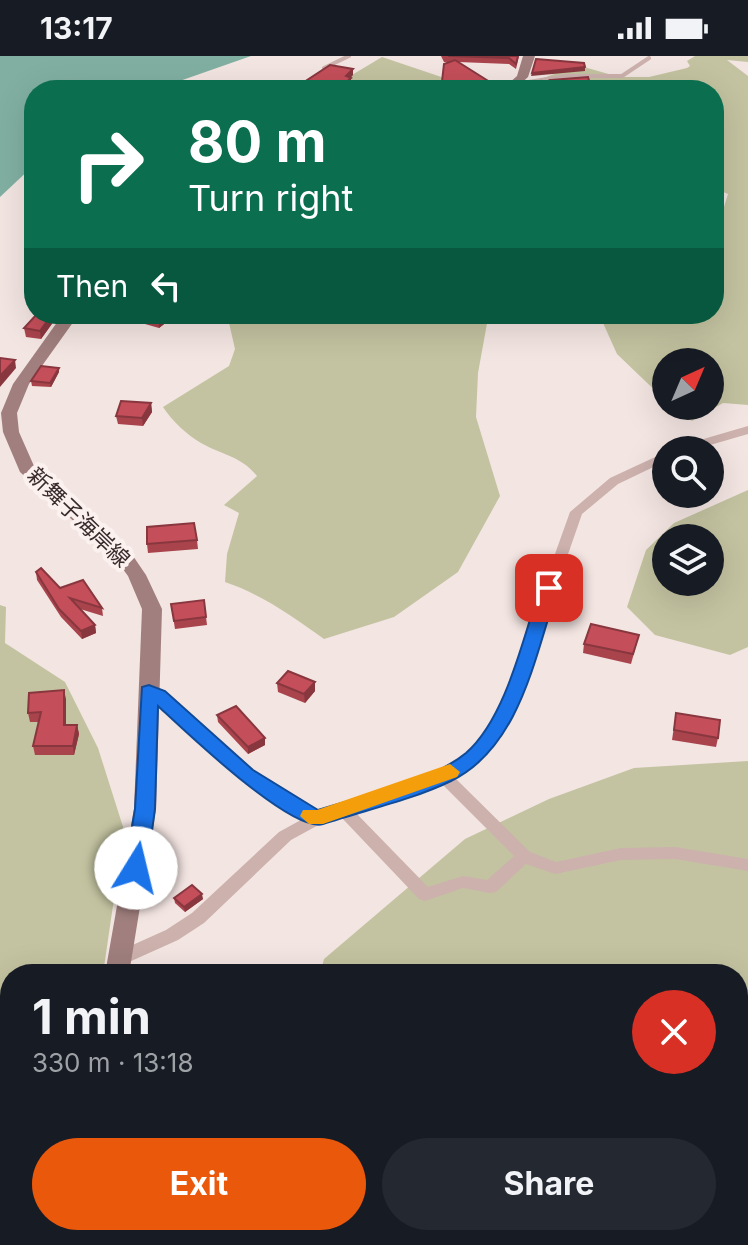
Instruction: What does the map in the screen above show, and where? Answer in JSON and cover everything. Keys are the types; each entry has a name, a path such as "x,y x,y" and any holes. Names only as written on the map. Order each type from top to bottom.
{"main road":[{"path":"516,80 529,56"},
{"name":"新舞子海岸線","path":"64,324 11,404 8,443 26,468 124,557 137,575 152,609 145,809 120,964"}],"street":[{"path":"724,437 748,430"},
{"path":"122,964 198,918 285,836 316,819 444,776 473,758 504,718 576,512 614,481 652,463"},
{"path":"444,776 524,856 555,868 621,854 675,853 748,865"},
{"path":"344,810 425,894 463,882 490,887 524,856"}],"lane":[{"path":"324,68 349,56"},
{"path":"551,80 574,76 627,77 641,70 649,58"},
{"path":"149,692 158,695 246,775 316,819"}],"shaded area":[{"path":"0,56 251,56 183,80 24,80 24,174 0,197"},
{"path":"695,56 748,56 748,62 727,60 748,76 748,405 724,403 724,348 652,348 652,388 617,354 604,324 724,324 724,207 728,194 724,192 724,80 539,80 577,65 619,77 649,77 690,66 687,61"},
{"path":"382,57 450,80 344,80"},
{"path":"229,324 487,324 478,373 476,417 500,496 458,572 394,617 324,639 265,600 225,582 227,554 239,513 224,505 257,476 238,460 190,436 163,407 229,366 235,349"},
{"path":"748,490 748,647 730,655 655,635 627,607 646,550 652,544 652,596 724,596 724,524 673,524 708,508 724,508 724,501"},
{"path":"0,605 6,607 5,643 65,682 98,748 124,830 104,964 0,964"},
{"path":"748,761 748,964 323,964 324,959 465,839 549,799 634,768"}],"building":[{"path":"448,56 518,56 516,64 509,58"},
{"path":"536,59 584,63 585,67 532,73"},
{"path":"455,60 487,80 442,80 444,64"},
{"path":"330,65 353,69 346,76 351,78 349,80 307,80"},
{"path":"588,77 589,80 551,80"},
{"path":"28,324 45,324 40,331 24,328"},
{"path":"0,358 15,360 0,376"},
{"path":"41,366 59,368 50,383 31,381"},
{"path":"121,401 151,403 142,418 116,416"},
{"path":"194,523 197,540 147,544 147,527"},
{"path":"41,568 60,588 83,580 102,608 70,598 95,625 81,631 59,609 36,572"},
{"path":"204,600 206,617 174,621 171,604"},
{"path":"591,624 639,635 633,654 584,644"},
{"path":"288,671 315,682 304,694 277,683"},
{"path":"64,690 64,725 77,725 73,746 33,746 41,712 28,713 29,693"},
{"path":"236,706 265,738 248,747 217,715"},
{"path":"676,713 720,720 718,738 674,730"},
{"path":"192,885 202,894 184,907 174,898"}],"slow traffic":[{"path":"310,816 316,819 450,772"}],"route":[{"path":"136,868 145,809 149,692 158,695 246,775 316,819 444,776 473,758 504,718 549,588"}]}
